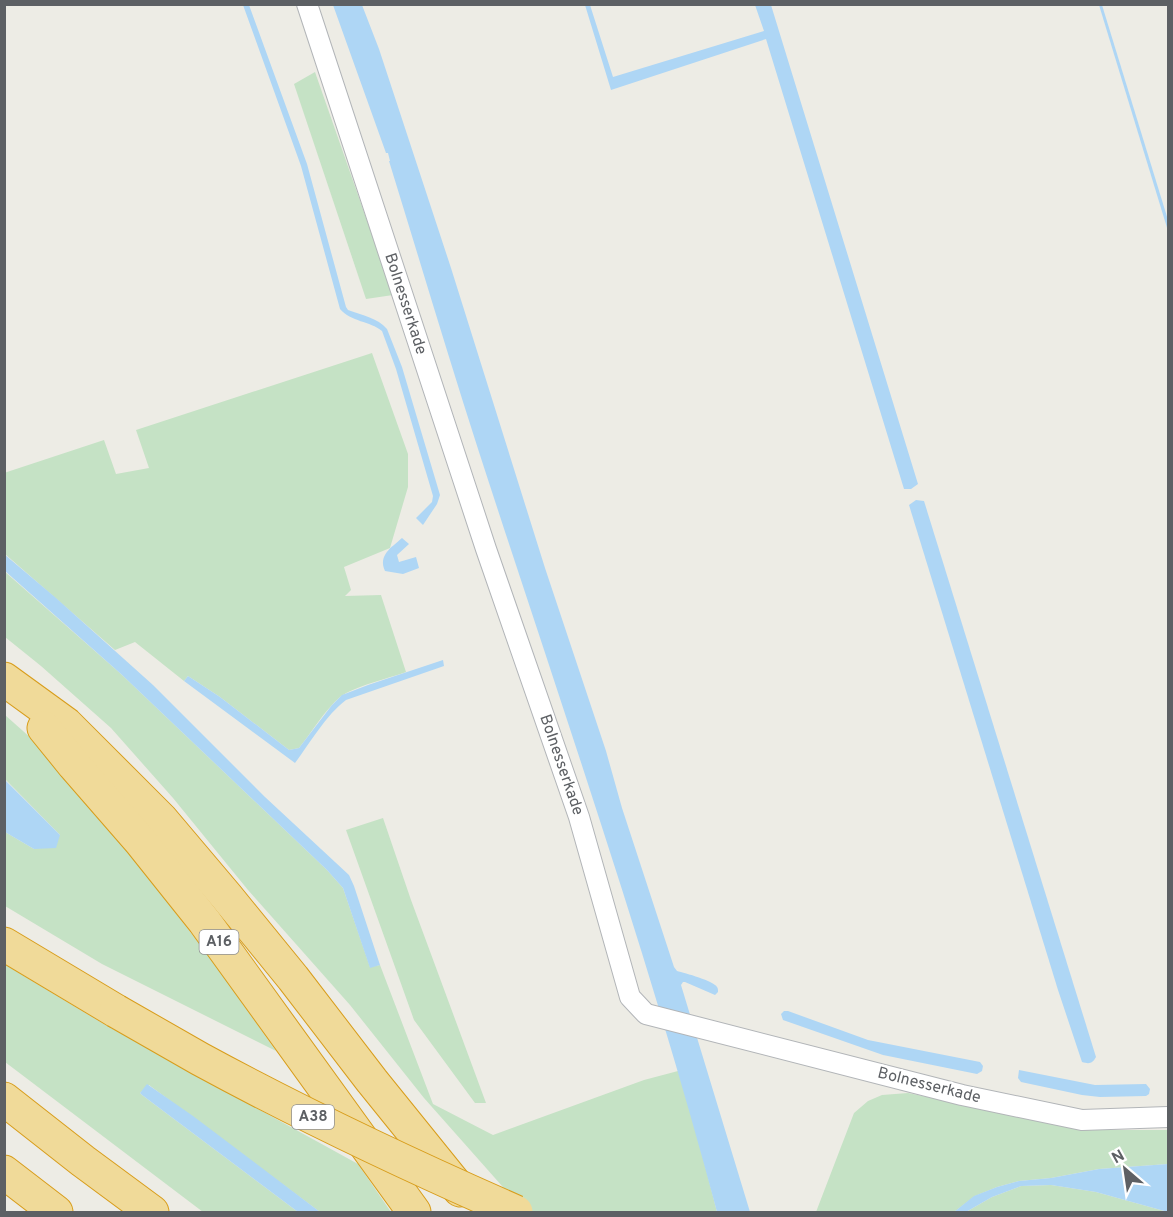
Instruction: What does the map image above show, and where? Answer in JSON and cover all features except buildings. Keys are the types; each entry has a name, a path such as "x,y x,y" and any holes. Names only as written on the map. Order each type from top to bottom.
{"highway":[{"path":"4,679 66,724 161,819 293,978 372,1081 478,1212"},
{"name":"A16","path":"4,687 47,731 204,921 414,1212"},
{"name":"A38","path":"4,944 200,1059 428,1173 516,1212"},
{"path":"4,1099 82,1161 152,1212"},
{"path":"4,1172 56,1212"}],"street":[{"name":"Bolnesserkade","path":"307,4 486,549 579,817 630,997 646,1014 962,1095 1082,1120 1168,1117"}],"green space":[{"path":"315,72 393,295 366,299 294,84"},
{"path":"372,353 408,454 408,487 390,548 344,567 351,590 345,596 381,595 406,672 362,686 340,697 323,715 299,748 289,750 220,697 188,676 184,681 135,642 115,650 5,554 4,473 104,440 116,474 149,468 136,430"},
{"path":"4,571 121,674 327,870 343,888 370,967 380,965 433,1104 493,1135 644,1080 678,1071 717,1212 525,1212 424,1098 350,1005 248,890 173,798 111,728 5,637"},
{"path":"5,715 68,771 208,955 276,1051 102,964 5,906 5,832 34,849 60,835 5,779"},
{"path":"383,818 486,1103 475,1103 414,1020 346,830"},
{"path":"4,964 102,1023 358,1164 391,1212 320,1212 149,1085 140,1093 142,1095 298,1212 203,1212 5,1062"},
{"path":"908,1093 1092,1130 1168,1130 1168,1164 1099,1169 1019,1181 975,1196 954,1212 816,1212 854,1113 868,1101 882,1095"},
{"path":"1051,1185 1096,1192 1168,1212 966,1212 992,1197 1021,1186"}],"water":[{"path":"243,5 249,5 307,164 346,307 348,310 374,319 387,329 402,367 440,495 437,504 423,525 416,518 432,502 433,496 396,369 382,331 350,317 340,309 301,166"},
{"path":"333,5 362,5 379,49 674,967 677,971 705,980 718,988 715,995 685,982 681,985 750,1212 717,1212 663,1021 467,416 388,153 386,153"},
{"path":"585,5 590,5 613,77 764,31 755,5 771,5 918,484 911,489 904,489 766,39 611,90"},
{"path":"1099,5 1102,5 1168,220 1168,231"},
{"path":"916,500 924,501 1096,1057 1090,1063 1082,1062 1058,990 909,505"},
{"path":"402,538 409,544 397,555 399,562 416,557 419,568 403,574 385,571 384,556"},
{"path":"4,554 153,685 265,797 349,875 380,965 370,968 343,888 327,870 121,674 5,571"},
{"path":"443,660 444,666 346,700 325,721 295,763 184,681 188,676 220,697 289,750 299,748 342,695"},
{"path":"4,779 60,835 56,848 34,849 5,832"},
{"path":"784,1011 868,1040 980,1062 983,1066 982,1071 977,1074 883,1055 783,1020 781,1014"},
{"path":"1019,1070 1095,1085 1146,1084 1150,1089 1146,1096 1082,1095 1021,1082 1018,1078"},
{"path":"147,1084 320,1212 298,1212 142,1095 140,1093"},
{"path":"1168,1164 1168,1212 1096,1192 1051,1185 1021,1186 992,1197 966,1212 954,1212 974,1196 1019,1181 1099,1169"}]}
